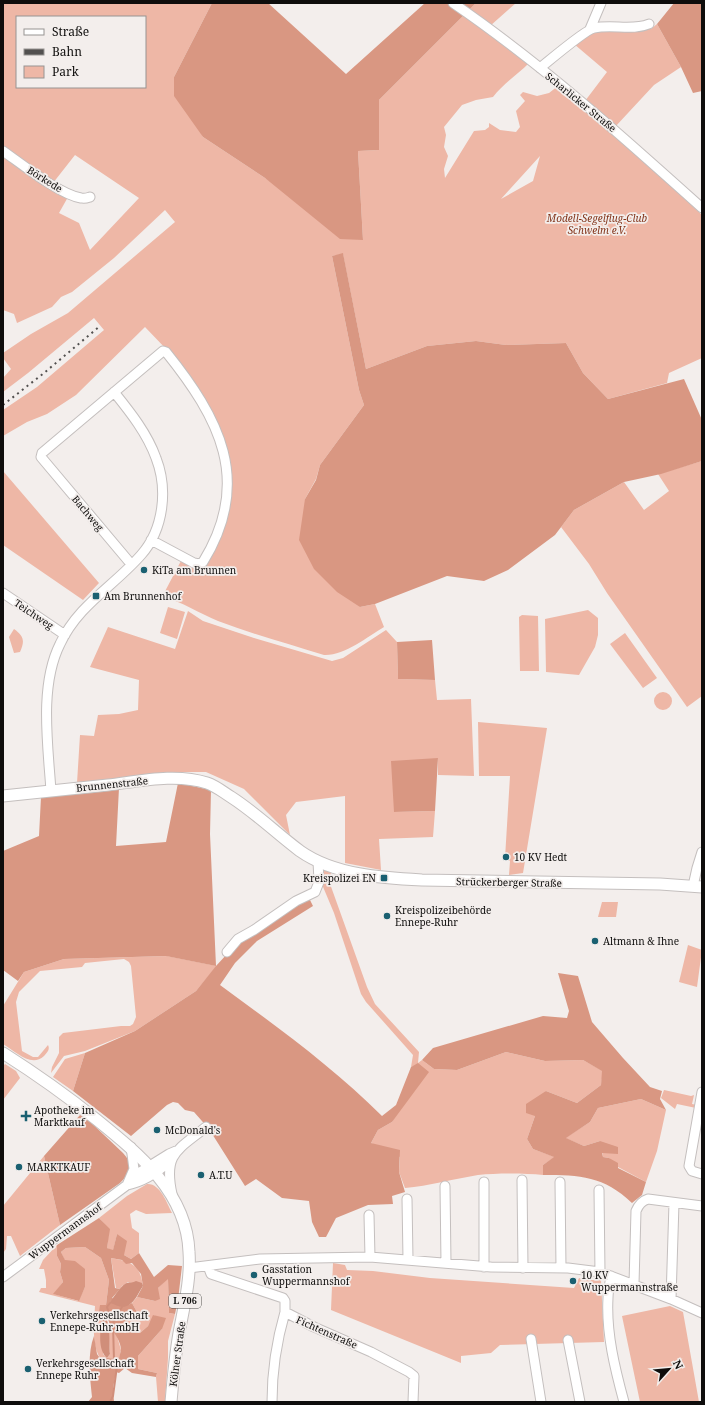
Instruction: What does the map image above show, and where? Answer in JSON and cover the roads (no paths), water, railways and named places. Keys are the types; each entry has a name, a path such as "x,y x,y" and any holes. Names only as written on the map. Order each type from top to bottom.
{"main road":[{"name":"Brunnenstraße","path":"3,796 153,780 186,778 209,784 219,789"},
{"name":"Strückerberger Straße","path":"219,789 250,809 301,851 318,861 348,872 392,878 433,880 697,886"},
{"name":"Kölner Straße","path":"3,1054 32,1072 82,1108 131,1147 152,1169 181,1212 187,1231 190,1253 171,1402"}],"street":[{"name":"Scharlicker Straße","path":"453,3 540,68 619,133 702,208"},
{"path":"590,29 601,3"},
{"path":"540,68 590,29 607,26 643,27 649,24"},
{"name":"Börkede","path":"3,151 56,187 73,196 83,199 90,197"},
{"path":"51,791 47,732 49,682 59,645 64,635 79,614 141,555 151,540 159,522 163,491 160,468 149,442 114,392 163,351 166,352 192,387 206,409 221,440 225,457 227,490 225,507 215,540 203,562 199,564 194,563 151,540"},
{"name":"Bachweg","path":"114,392 42,453 41,457 131,564"},
{"name":"Teichweg","path":"3,593 64,635"},
{"path":"697,886 697,868 702,852"},
{"path":"226,952 238,938 254,930 296,901 315,892 320,882 318,861"},
{"path":"702,1092 689,1166 692,1171 702,1174"},
{"name":"Wuppermannshof","path":"172,1197 168,1173 171,1160 176,1152 206,1127"},
{"path":"129,1181 135,1165 131,1147"},
{"name":"Wuppermannshof","path":"152,1169 169,1154 176,1152"},
{"name":"Wuppermannshof","path":"3,1277 129,1181 171,1160"},
{"path":"522,1180 523,1268"},
{"path":"484,1182 484,1266"},
{"path":"560,1182 561,1268"},
{"path":"445,1186 446,1263"},
{"path":"599,1190 600,1272"},
{"path":"408,1199 408,1259"},
{"path":"634,1284 636,1210 638,1206 643,1201 648,1199 702,1206"},
{"path":"671,1299 674,1203"},
{"path":"369,1215 370,1257"},
{"path":"189,1268 272,1259 370,1257 484,1266 561,1268 600,1272 634,1284 702,1313"},
{"name":"Fichtenstraße","path":"208,1266 211,1274 283,1298 285,1301 285,1312 314,1327 371,1352 414,1376 413,1402"},
{"path":"610,1276 608,1298 611,1340 624,1402"},
{"path":"272,1402 273,1364 285,1312"},
{"path":"531,1339 541,1402"},
{"path":"568,1340 580,1402"}],"waterway":[{"path":"110,1303 107,1307 114,1319"},
{"path":"110,1402 113,1396 117,1366 114,1360 113,1325 114,1319 122,1307"}],"railway":[{"path":"3,405 100,326"}],"place":[{"name":"KiTa am Brunnen","path":"144,570"},
{"name":"Am Brunnenhof","path":"96,596"},
{"name":"10 KV Hedt","path":"506,857"},
{"name":"Kreispolizei EN","path":"384,878"},
{"name":"Kreispolizeibehörde Ennepe-Ruhr","path":"387,916"},
{"name":"Altmann & Ihne","path":"595,941"},
{"name":"Apotheke im Marktkauf","path":"26,1116"},
{"name":"McDonald's","path":"157,1130"},
{"name":"MARKTKAUF","path":"19,1167"},
{"name":"A.T.U","path":"201,1175"},
{"name":"Gasstation Wuppermannshof","path":"254,1275"},
{"name":"10 KV Wuppermannstraße","path":"573,1281"},
{"name":"Verkehrsgesellschaft Ennepe-Ruhr mbH","path":"42,1321"},
{"name":"Verkehrsgesellschaft Ennepe Ruhr","path":"28,1369"}],"park label":[{"name":"Modell-Segelflug-Club Schwelm e.V.","path":"597,224"}]}
